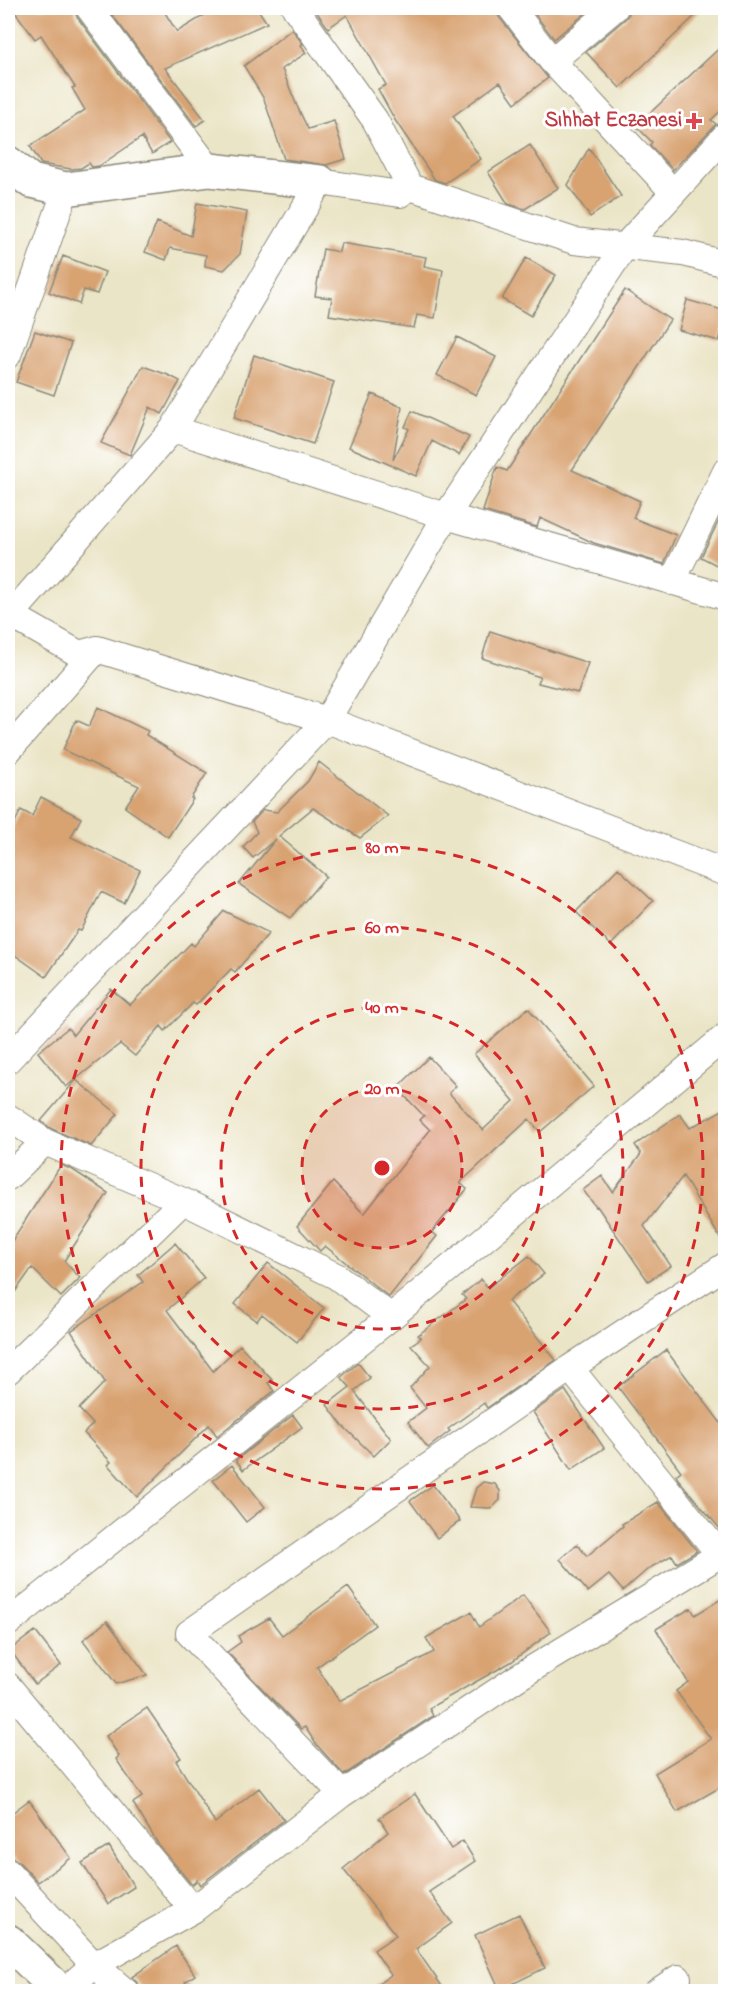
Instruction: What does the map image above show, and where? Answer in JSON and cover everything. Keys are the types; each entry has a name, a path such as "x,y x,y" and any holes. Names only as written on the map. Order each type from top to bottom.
{"street":[{"path":"89,8 210,170"},
{"path":"295,8 375,120 410,187 574,241 683,253 726,264"},
{"path":"511,8 552,61 673,192"},
{"path":"552,61 615,8"},
{"path":"8,1060 327,720 446,516 625,246 726,135"},
{"path":"8,163 31,181 66,189 210,170 320,182 400,194 410,187"},
{"path":"320,182 173,429 11,615 79,654 97,649 327,720 726,873"},
{"path":"8,355 66,189"},
{"path":"173,429 446,516 726,597"},
{"path":"672,582 726,471"},
{"path":"8,751 97,649"},
{"path":"8,1623 391,1317 726,1036"},
{"path":"8,1117 45,1142 183,1201 336,1276 391,1317"},
{"path":"8,1177 45,1142"},
{"path":"8,1371 183,1201"},
{"path":"342,1794 189,1633 570,1368 726,1265"},
{"path":"8,1941 62,1992 94,1965 193,1910 342,1794 517,1678 723,1553 570,1368"},
{"path":"8,1686 193,1910"},
{"path":"8,1872 94,1965 126,1992"},
{"path":"657,1992 678,1978"}],"building":[{"path":"12,8 74,8 77,17 170,142 152,154 142,137 99,166 92,167 89,163 81,168 71,169 41,164 30,146 85,110 72,88 75,87 41,35 35,39"},
{"path":"107,8 162,8 177,32 216,8 257,8 267,23 165,68 205,120 196,126"},
{"path":"321,8 496,8 499,17 548,78 515,103 500,82 453,116 481,159 445,183 435,180 395,120 378,89 386,85 347,15 328,28 316,11"},
{"path":"530,8 592,8 554,39"},
{"path":"630,8 703,8 620,88 586,52 625,19"},
{"path":"292,29 303,44 301,45 306,53 282,69 297,106 308,129 334,121 346,159 326,165 284,159 264,99 244,66"},
{"path":"726,42 726,106 711,120 716,124 673,170 650,145 652,142 636,126"},
{"path":"530,145 558,188 525,209 508,204 488,172"},
{"path":"589,148 621,196 590,217 568,185"},
{"path":"197,203 247,212 240,254 224,270 205,266 206,255 170,248 166,260 145,252 157,222 191,236"},
{"path":"341,243 426,257 424,266 443,270 435,318 417,315 414,328 329,315 332,298 315,296 323,249 339,252"},
{"path":"63,256 105,272 97,294 84,290 79,304 49,292"},
{"path":"526,258 556,275 531,316 502,299"},
{"path":"625,290 670,320 572,470 640,501 633,518 676,535 664,564 594,543 540,518 537,527 483,511 497,467 507,471"},
{"path":"687,300 726,311 719,341 679,330"},
{"path":"35,331 71,343 54,395 16,382"},
{"path":"457,337 496,357 476,395 437,375"},
{"path":"254,355 334,382 313,444 234,418"},
{"path":"143,366 180,381 162,414 150,407 130,455 101,443"},
{"path":"372,394 402,407 393,460 409,429 405,427 412,411 469,437 459,455 432,441 416,476 349,447"},
{"path":"726,506 726,570 701,557"},
{"path":"490,631 588,663 578,693 538,683 540,677 482,658"},
{"path":"98,707 148,731 146,735 207,773 168,837 125,807 139,786 63,750 76,720 89,726"},
{"path":"319,762 388,816 360,838 313,808 279,836 326,876 290,918 239,884 276,839 253,858 243,847 257,832 252,822 263,810 277,812 308,781"},
{"path":"41,797 81,818 71,837 140,870 124,903 101,892 81,931 78,930 46,977 8,950 8,837 21,810 32,816"},
{"path":"618,868 653,901 611,945 576,912"},
{"path":"224,911 269,933 235,972 231,969 196,1005 193,1003 165,1031 161,1026 135,1056 120,1044 66,1087 38,1052 68,1028 73,1035 111,989 130,1005 191,943 194,946"},
{"path":"528,1008 594,1086 540,1132 529,1119 460,1183 467,1189 432,1232 437,1236 389,1297 325,1246 320,1251 297,1226 333,1182 364,1214 430,1130 420,1120 424,1116 397,1088 429,1057 456,1086 449,1093 483,1130 514,1101 474,1054"},
{"path":"76,1080 118,1114 91,1146 52,1129 41,1121"},
{"path":"726,1108 726,1248 683,1176 644,1226 671,1266 648,1281 597,1206 583,1190 602,1176 613,1192 641,1154 635,1145 680,1114 690,1128"},
{"path":"61,1165 73,1170 108,1193 64,1261 80,1278 61,1297 32,1268 8,1302 8,1247"},
{"path":"175,1243 204,1278 167,1310 213,1371 240,1345 272,1380 268,1383 274,1391 217,1436 209,1425 137,1497 108,1465 111,1462 84,1433 93,1424 79,1409 105,1382 71,1331 143,1282 138,1275"},
{"path":"529,1256 544,1274 508,1301 556,1360 487,1408 484,1403 448,1429 450,1431 428,1448 408,1422 426,1408 410,1388 430,1366 411,1345 421,1338 418,1335 466,1299 462,1295 481,1279 488,1288"},
{"path":"268,1263 324,1308 297,1342 262,1314 257,1321 235,1304"},
{"path":"666,1350 726,1430 726,1536 678,1479 676,1475 681,1471 618,1387"},
{"path":"358,1363 370,1378 354,1391 391,1439 374,1456 343,1426 327,1405 350,1387 341,1377"},
{"path":"565,1390 604,1448 571,1470 533,1412"},
{"path":"293,1415 302,1427 243,1470 236,1460"},
{"path":"232,1465 265,1507 246,1522 213,1480"},
{"path":"483,1482 495,1484 500,1491 500,1500 490,1508 470,1507 476,1488"},
{"path":"433,1485 460,1521 437,1538 410,1501"},
{"path":"658,1502 697,1551 677,1563 672,1555 648,1569 623,1591 609,1575 588,1592 560,1559 577,1544 587,1556 623,1526 622,1524"},
{"path":"348,1587 375,1625 317,1667 339,1701 434,1652 426,1638 471,1612 479,1627 523,1595 551,1632 511,1662 429,1708 433,1716 344,1775 316,1744 305,1727 301,1729 227,1652 241,1642 238,1636 269,1618 282,1635"},
{"path":"726,1596 726,1784 677,1812 655,1773 711,1739 676,1691 688,1682 656,1629 691,1608 695,1615"},
{"path":"107,1621 147,1675 116,1684 83,1640"},
{"path":"35,1631 61,1665 35,1684 10,1650"},
{"path":"147,1708 181,1758 176,1761 215,1823 259,1788 284,1820 200,1885 197,1880 192,1885 158,1844 133,1803 142,1797 116,1759 119,1756 106,1736"},
{"path":"415,1794 451,1849 463,1841 475,1861 429,1892 452,1923 416,1949 446,1992 366,1992 391,1975 374,1950 396,1935 343,1869 388,1832 379,1818"},
{"path":"29,1800 71,1858 38,1882 8,1854 8,1816"},
{"path":"109,1846 134,1887 108,1904 82,1863"},
{"path":"519,1914 545,1968 500,1990 475,1935"},
{"path":"176,1946 195,1975 185,1982 194,1992 145,1992 132,1977"}],"place":[{"name":"Sıhhat Eczanesi","path":"694,121"}]}
